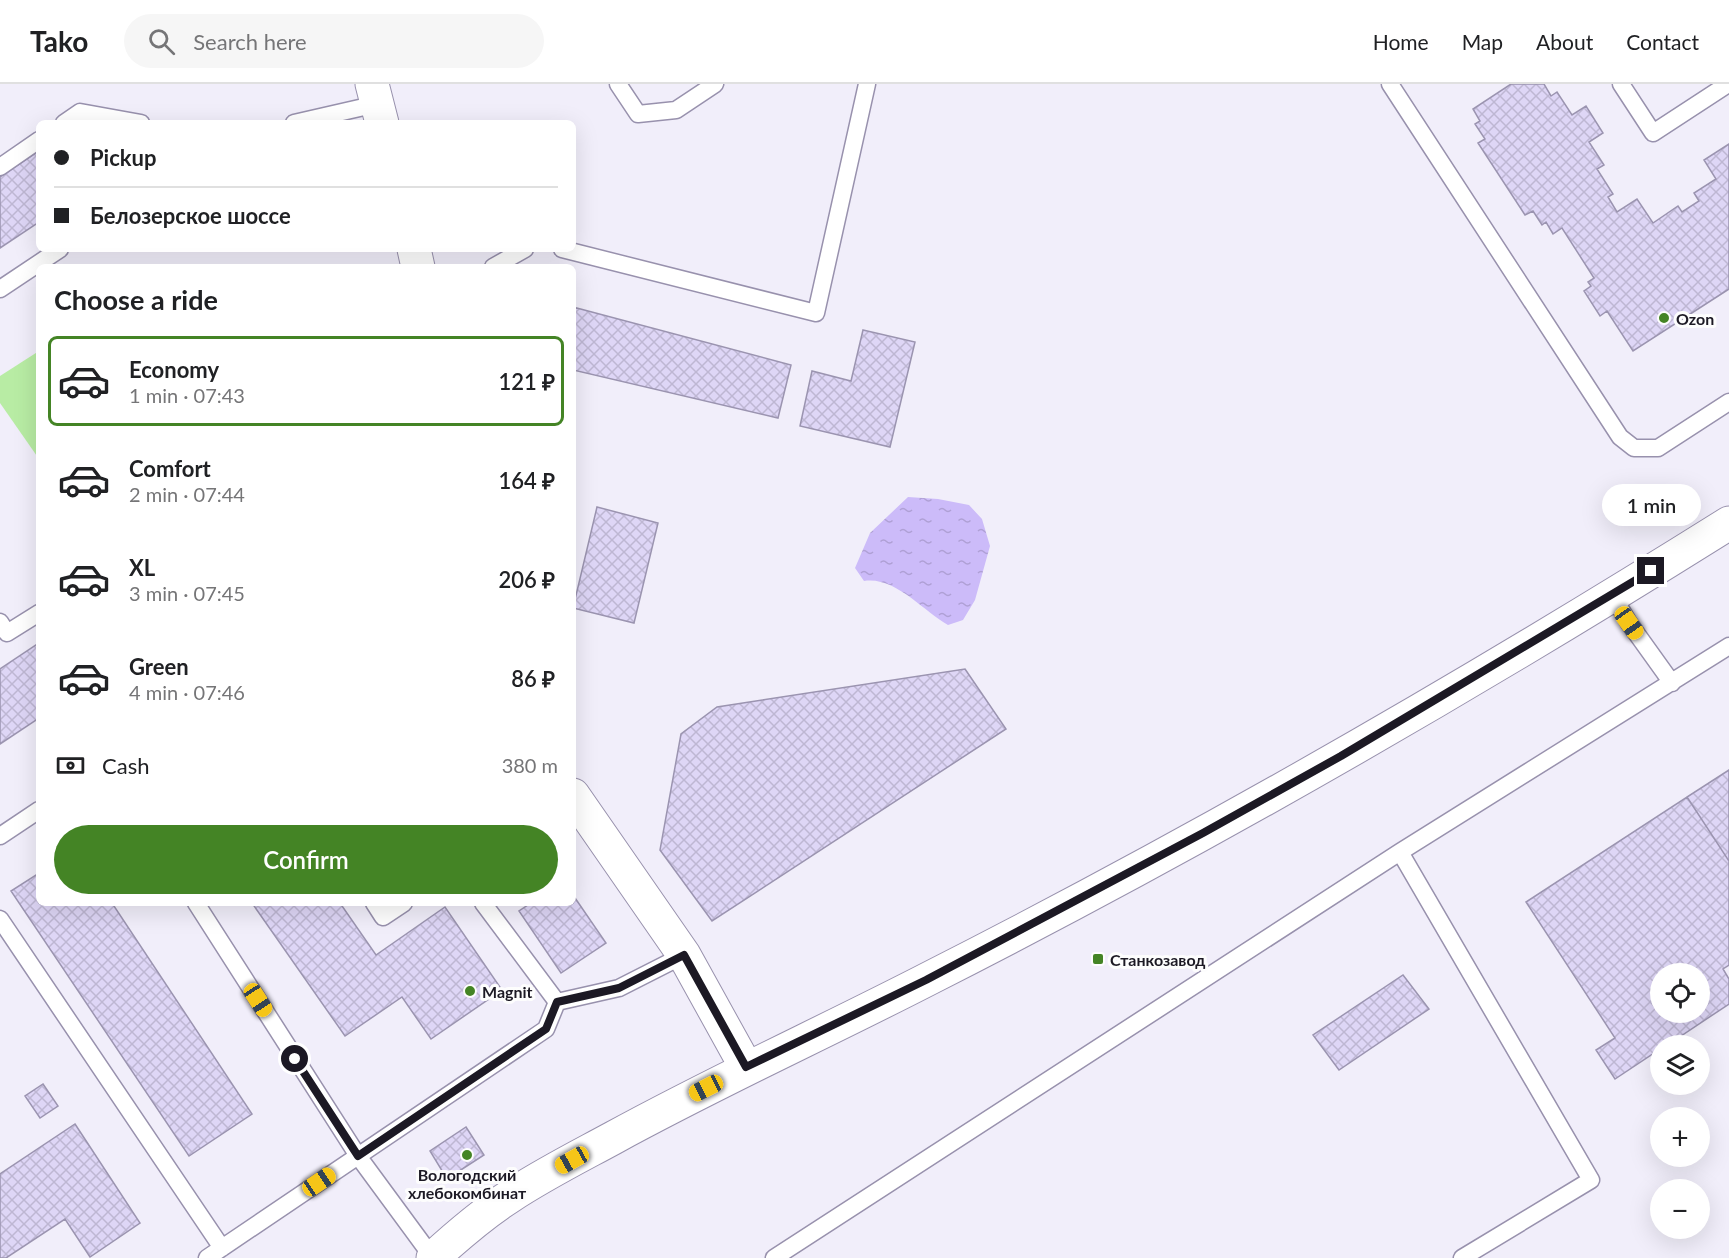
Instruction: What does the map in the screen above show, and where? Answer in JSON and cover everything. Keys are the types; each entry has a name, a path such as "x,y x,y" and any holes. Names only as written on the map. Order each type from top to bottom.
{"main road":[{"path":"433,1258 469,1225 507,1198 666,1108 926,980 1103,887 1341,756 1613,596 1729,523"},
{"path":"576,799 684,955 746,1067"}],"lane":[{"path":"618,84 638,114 675,110 715,84"},
{"path":"574,252 816,313 867,84"},
{"path":"1621,84 1653,133 1728,84"},
{"path":"1397,86 1620,437 1634,448 1658,448 1729,402"},
{"path":"307,120 377,104"},
{"path":"68,120 80,112 124,120"},
{"path":"0,167 36,142"},
{"path":"38,264 56,252"},
{"path":"498,264 520,252"},
{"path":"0,289 36,265"},
{"path":"1613,596 1629,623 1672,683"},
{"path":"2,631 36,614"},
{"path":"774,1258 1400,852 1729,646"},
{"path":"0,836 36,812"},
{"path":"1400,852 1591,1180 1462,1258"},
{"path":"198,906 358,1156 433,1258"},
{"path":"376,906 383,917 400,906"},
{"path":"485,906 557,1002"},
{"path":"0,919 222,1248"},
{"path":"557,1002 619,988 684,955"},
{"path":"207,1258 546,1029 557,1002"}],"green space":[{"path":"36,353 36,455 0,403 0,376"}],"water":[{"path":"908,497 938,499 969,505 982,519 990,546 975,600 963,620 948,625 898,589 875,581 864,581 855,568 870,533"}],"building":[{"path":"1511,84 1544,84 1551,96 1557,92 1572,115 1586,106 1603,133 1589,142 1604,165 1597,169 1613,194 1608,197 1617,212 1637,199 1653,223 1678,206 1682,212 1699,201 1694,193 1716,179 1704,160 1729,144 1729,289 1633,351 1607,311 1600,316 1584,291 1591,286 1588,282 1594,278 1562,228 1553,234 1546,222 1542,225 1533,211 1525,215 1478,143 1485,139 1475,124 1480,121 1473,109"},
{"path":"36,153 36,224 0,248 0,177"},
{"path":"576,308 791,365 778,418 576,371"},
{"path":"863,330 915,342 890,447 800,426 812,371 851,381"},
{"path":"597,507 658,523 634,623 576,609 576,595"},
{"path":"36,645 36,720 0,744 0,669"},
{"path":"965,669 1006,729 712,921 660,850 681,734 717,707"},
{"path":"1729,770 1729,861 1687,797"},
{"path":"1687,797 1729,861 1729,965 1723,969 1729,979 1729,1004 1710,1017 1710,963 1650,963 1650,1023 1700,1023 1682,1035 1650,1035 1650,1056 1615,1079 1596,1050 1615,1038 1526,902"},
{"path":"36,875 36,906 114,906 252,1114 189,1156 11,891"},
{"path":"576,899 606,943 561,973 519,911 526,906 576,906"},
{"path":"254,906 342,906 376,955 445,907 502,990 431,1039 402,997 345,1036"},
{"path":"1403,975 1429,1009 1339,1070 1313,1035"},
{"path":"43,1084 58,1106 40,1118 25,1096"},
{"path":"75,1124 140,1223 90,1257 65,1219 6,1258 0,1258 0,1174"},
{"path":"466,1127 484,1155 447,1179 430,1151"}],"place":[{"name":"Ozon","path":"1664,318"},
{"name":"Станкозавод","path":"1098,959"},
{"name":"Magnit","path":"470,991"},
{"name":"Вологодский хлебокомбинат","path":"467,1155"}],"route":[{"path":"295,1059 358,1156 546,1029 557,1002 619,988 684,955 746,1067 926,980 1203,833 1341,756 1613,596 1651,571"}]}
